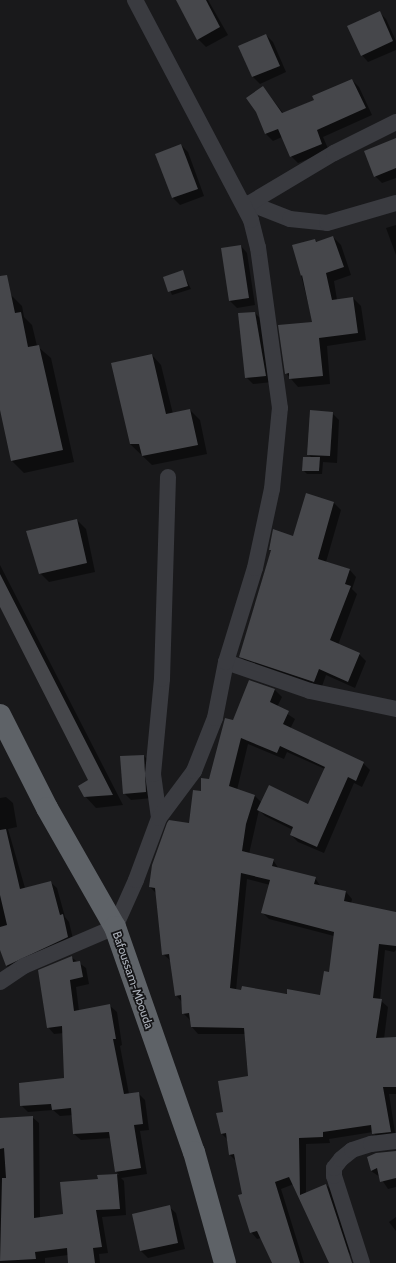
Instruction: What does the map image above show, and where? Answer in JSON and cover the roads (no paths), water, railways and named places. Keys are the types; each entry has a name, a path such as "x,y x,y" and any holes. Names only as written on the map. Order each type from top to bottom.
{"highway":[{"name":"Bafoussam-Mbouda","path":"0,715 47,808 115,927 194,1152 225,1263"}],"street":[{"path":"0,982 24,966 115,927 136,880 159,818 194,770 202,753 215,718 226,662 255,568 267,519 280,408 258,248 247,204 209,143 184,90 135,0"},
{"path":"247,204 334,153 396,122"},
{"path":"247,204 290,219 327,223 396,203"},
{"path":"159,818 154,774 162,679 168,477"},
{"path":"226,662 310,691 396,709"},
{"path":"362,1263 334,1176 334,1168 340,1159 352,1150 371,1144 396,1141"}]}
